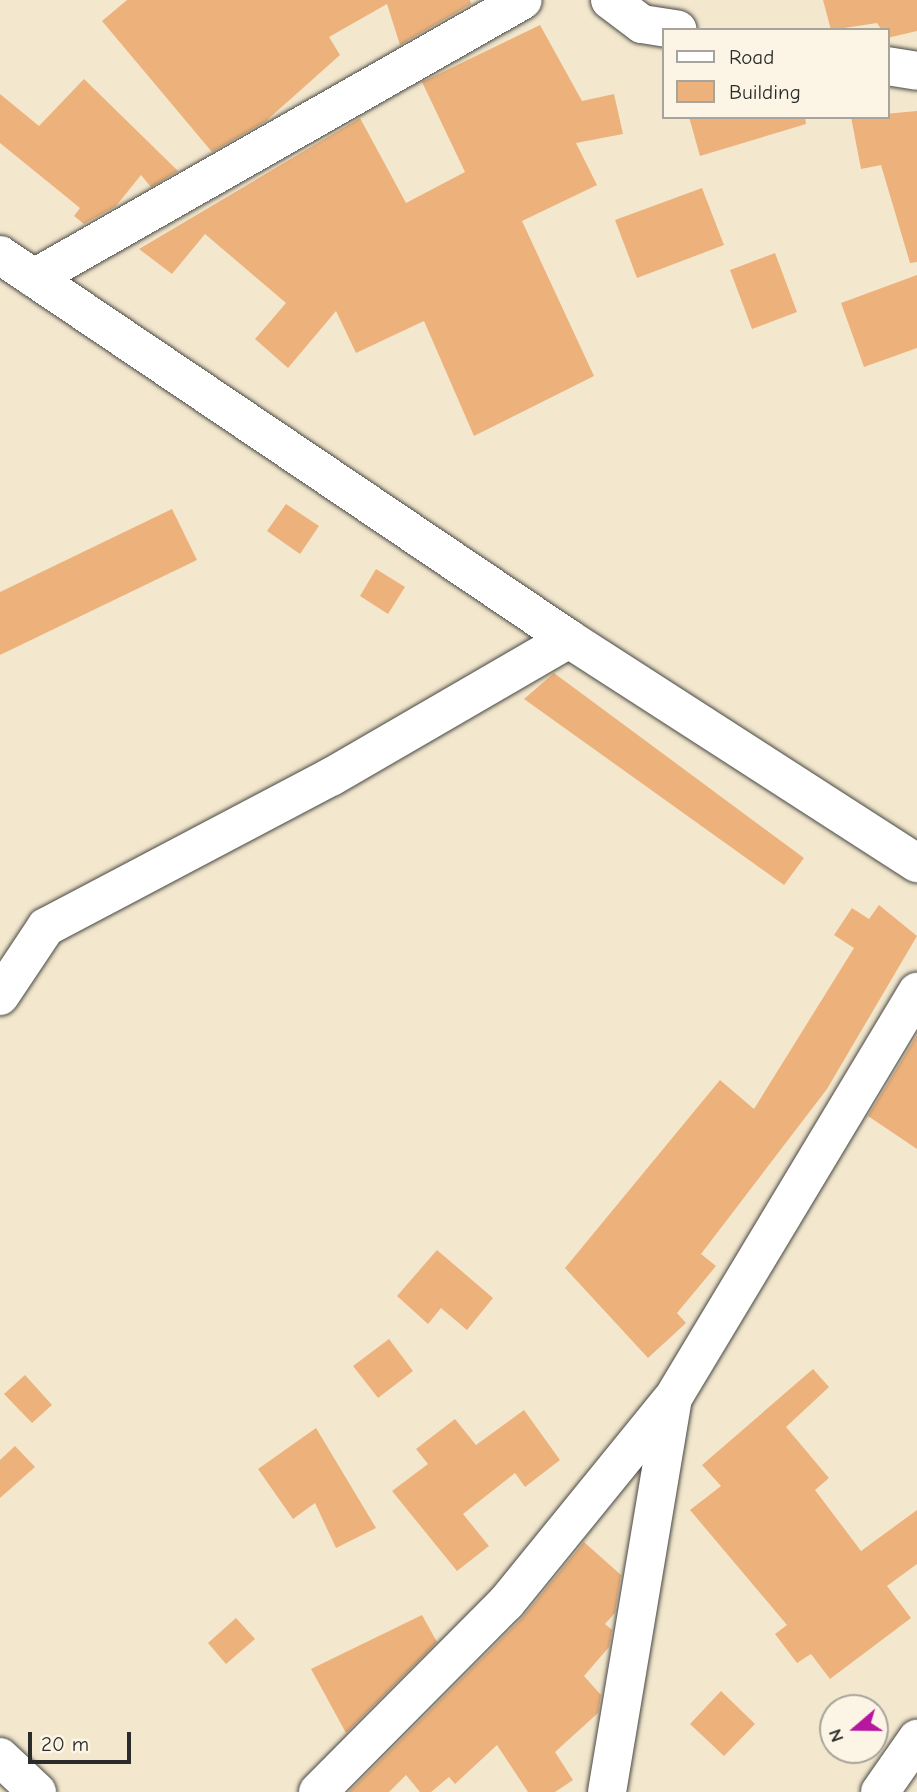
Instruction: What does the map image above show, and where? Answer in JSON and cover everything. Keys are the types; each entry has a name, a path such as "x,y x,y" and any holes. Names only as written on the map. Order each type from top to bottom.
{"street":[{"path":"34,278 523,0"},
{"path":"610,0 642,24 666,28"},
{"path":"889,66 917,71"},
{"path":"0,255 569,639 917,863"},
{"path":"0,996 46,927 331,778 569,639"},
{"path":"318,1792 506,1603 673,1398 917,992"},
{"path":"607,1792 673,1398"},
{"path":"880,1792 917,1739"},
{"path":"0,1757 37,1792"}],"building":[{"path":"127,0 470,0 471,4 400,45 387,4 329,37 340,55 266,121 212,152 102,21"},
{"path":"823,0 917,0 917,31 889,38 889,28 880,28 877,23 830,28"},
{"path":"540,25 582,101 614,94 623,134 576,143 597,185 522,221 594,376 474,436 424,321 356,353 336,311 288,368 255,339 286,303 205,234 172,274 139,249 360,118 406,203 465,172 422,82"},
{"path":"84,79 178,171 151,187 141,175 116,206 84,224 74,216 80,208 0,143 0,94 39,126"},
{"path":"917,111 917,262 910,263 881,165 861,169 851,119 889,119 889,114"},
{"path":"690,119 805,119 806,124 700,156"},
{"path":"702,188 724,245 637,278 615,220"},
{"path":"775,253 797,312 752,329 730,270"},
{"path":"917,275 917,348 864,367 841,303"},
{"path":"286,504 319,526 300,554 267,531"},
{"path":"172,509 197,560 0,655 0,592"},
{"path":"376,569 405,587 388,614 360,596"},
{"path":"554,673 804,858 784,885 524,699"},
{"path":"879,905 917,936 827,1089 701,1254 716,1266 677,1313 686,1323 648,1358 565,1268 720,1080 754,1109 854,948 834,935 852,908 869,919"},
{"path":"917,1035 917,1149 868,1116"},
{"path":"437,1250 493,1298 467,1330 441,1308 428,1324 397,1296"},
{"path":"389,1339 413,1371 378,1398 353,1366"},
{"path":"813,1369 829,1387 786,1427 829,1478 815,1490 861,1551 917,1510 917,1564 887,1586 911,1618 830,1679 811,1654 797,1663 775,1634 787,1625 690,1510 721,1486 702,1465"},
{"path":"25,1375 52,1405 32,1423 4,1394"},
{"path":"524,1410 560,1460 525,1487 515,1473 463,1514 489,1546 457,1571 392,1491 428,1464 416,1449 455,1419 476,1445"},
{"path":"316,1428 376,1528 336,1548 315,1503 293,1519 258,1469"},
{"path":"15,1446 35,1467 0,1498 0,1460"},
{"path":"584,1542 621,1575 615,1613 605,1624 612,1630 609,1647 584,1676 601,1695 598,1713 555,1752 573,1780 555,1792 528,1792 497,1745 455,1784 449,1777 431,1792 420,1792 406,1775 389,1792 349,1792 522,1618"},
{"path":"422,1615 437,1642 346,1733 311,1669"},
{"path":"236,1618 255,1639 226,1664 208,1643"},
{"path":"721,1691 755,1724 724,1756 690,1724"}]}
